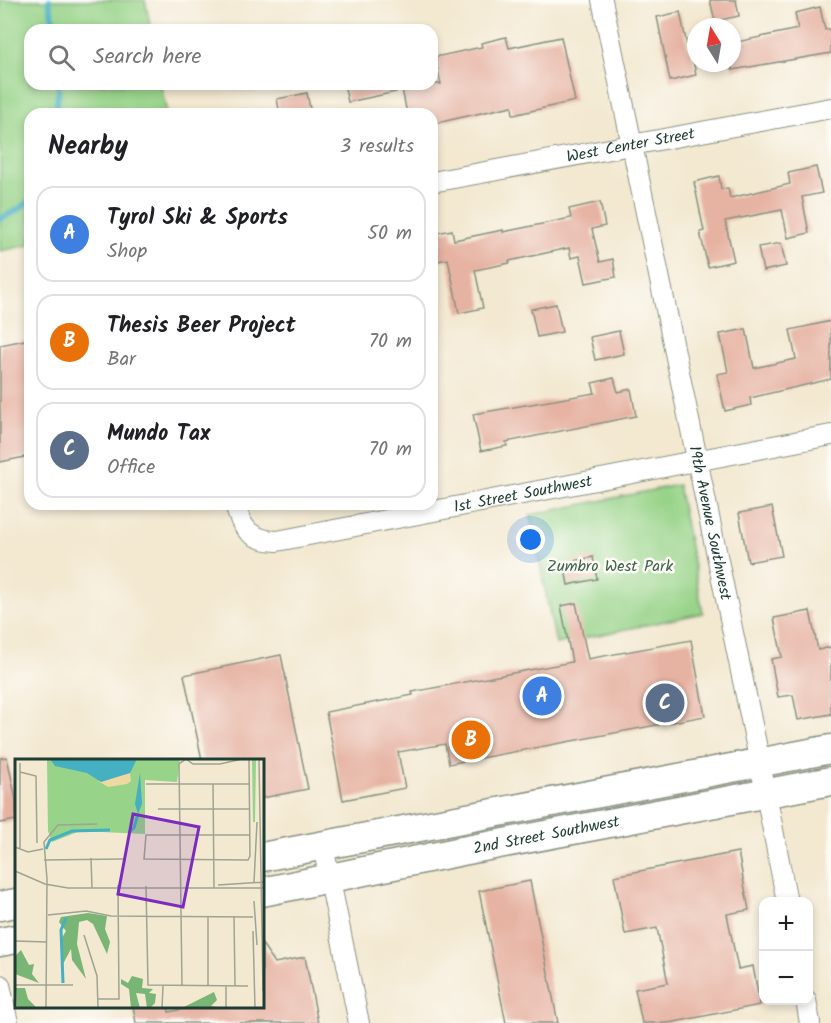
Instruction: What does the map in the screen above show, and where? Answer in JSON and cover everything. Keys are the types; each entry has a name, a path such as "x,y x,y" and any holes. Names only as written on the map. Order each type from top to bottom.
{"main road":[{"name":"2nd Street Southwest","path":"264,857 831,749"},
{"name":"2nd Street Southwest","path":"264,892 831,781"},
{"path":"0,906 15,903"},
{"path":"0,942 15,939"}],"street":[{"name":"19th Avenue Southwest","path":"602,0 786,897"},
{"name":"West Center Street","path":"438,181 831,108"},
{"name":"1st Street Southwest","path":"237,510 240,520 249,533 258,538 277,541 831,435"},
{"path":"323,846 359,1023"},
{"path":"0,985 8,1023"},
{"path":"807,1005 810,1023"}],"green space":[{"path":"0,0 145,0 150,24 24,24 24,90 162,90 166,108 24,108 24,246 0,251"},
{"name":"Zumbro West Park","path":"678,485 703,613 556,644 530,515"}],"building":[{"path":"710,0 736,0 739,16 714,18"},
{"path":"820,7 825,30 831,29 831,53 741,68 741,41 798,29 795,13"},
{"path":"680,12 687,45 687,72 695,72 696,75 670,81 657,17"},
{"path":"506,37 509,48 561,37 575,101 513,115 512,106 438,123 438,108 406,108 402,90 438,90 438,84 441,84 438,56 482,47 481,43"},
{"path":"345,90 396,90 396,92 348,102"},
{"path":"307,93 310,108 279,108 277,99"},
{"path":"816,167 822,193 802,197 809,233 788,238 782,210 725,221 734,261 708,267 700,232 704,231 694,182 719,176 721,189 728,188 730,198 790,184 788,173"},
{"path":"600,202 605,226 592,229 600,262 613,259 616,277 586,283 580,256 571,258 569,248 509,261 510,263 475,270 483,308 459,313 448,259 438,261 438,233 452,230 454,240 503,230 503,232 571,218 569,209"},
{"path":"781,243 786,266 763,271 758,247"},
{"path":"556,304 562,332 537,337 531,309"},
{"path":"831,321 831,379 750,398 751,405 725,411 717,374 728,372 720,334 746,329 754,368 796,359 790,330"},
{"path":"619,331 624,354 595,360 590,337"},
{"path":"24,340 24,457 0,462 0,345"},
{"path":"614,378 618,392 631,389 636,416 506,442 507,446 481,451 473,414 595,393 592,383"},
{"path":"772,507 782,556 748,562 739,513"},
{"path":"593,557 597,579 568,585 564,563"},
{"path":"576,603 588,659 691,640 705,716 449,764 445,744 398,752 405,788 343,800 326,712 413,695 412,692 572,662 561,606"},
{"path":"810,611 818,650 831,647 831,714 798,720 793,695 778,697 771,659 782,657 774,618"},
{"path":"281,655 308,789 264,798 264,759 202,759 184,675"},
{"path":"7,757 15,795 15,820 0,823 0,758"},
{"path":"738,852 749,910 727,914 738,969 753,966 760,1005 669,1023 642,1023 635,989 668,983 657,928 625,934 614,876"},
{"path":"530,881 558,1023 506,1023 479,891"},
{"path":"264,947 275,963 305,957 318,1023 136,1023 133,1008 168,1008 169,1012 187,1008 264,1008"}],"waterway":[{"path":"49,0 54,24"},
{"path":"57,108 58,90"},
{"path":"0,219 24,205"}],"place":[{"name":"Tyrol Ski & Sports","path":"542,696"},
{"name":"Mundo Tax","path":"665,703"},
{"name":"Thesis Beer Project","path":"471,740"}]}
